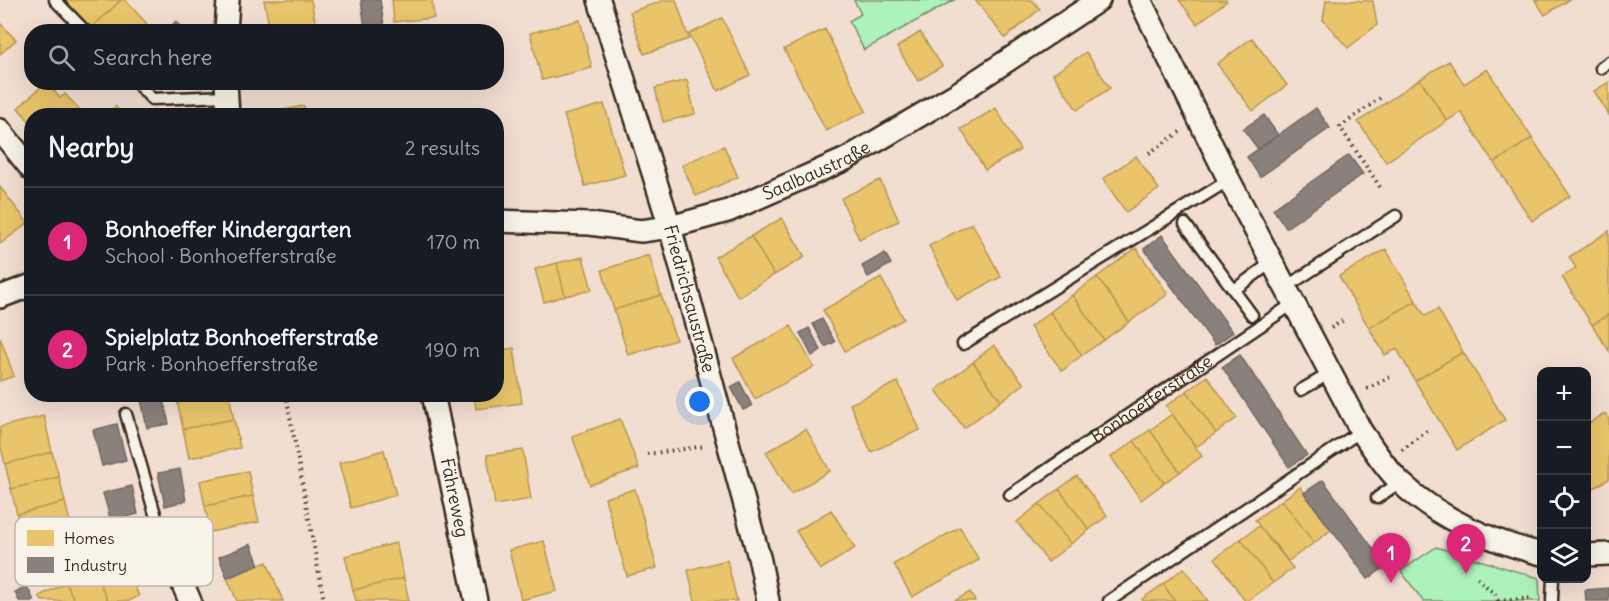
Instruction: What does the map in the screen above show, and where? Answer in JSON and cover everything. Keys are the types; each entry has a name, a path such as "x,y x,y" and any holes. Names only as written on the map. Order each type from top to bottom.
{"street":[{"path":"226,24 228,0"},
{"name":"Friedrichsaustraße","path":"599,0 670,227 760,561 768,601"},
{"name":"Saalbaustraße","path":"504,220 590,224 641,231 670,227 728,211 846,159 958,93 1099,0"},
{"path":"1140,0 1228,180 1361,431 1384,463 1400,482 1431,508 1494,538 1537,552"},
{"path":"0,130 24,160"},
{"path":"0,297 24,288"},
{"name":"Fähreweg","path":"435,402 476,601"},
{"path":"1591,555 1609,554"},
{"path":"184,586 190,601"}],"lane":[{"path":"55,0 78,24"},
{"path":"144,90 152,99 227,98"},
{"path":"963,344 1228,180"},
{"name":"Bonhoefferstraße","path":"1010,495 1290,295 1396,216"},
{"path":"1191,229 1252,315"},
{"path":"1234,290 1272,262"},
{"path":"1301,390 1331,373"},
{"path":"126,414 156,517"},
{"path":"1109,601 1361,431"},
{"path":"1377,498 1400,482"},
{"path":"1552,601 1553,583"}],"path":[{"path":"1380,98 1340,127 1380,187"},
{"path":"1149,153 1199,119"},
{"path":"287,402 324,601"},
{"path":"1384,463 1428,430"},
{"path":"647,454 728,444"},
{"path":"1477,578 1495,594 1498,601 1540,597"}],"green space":[{"path":"854,0 954,0 864,50 849,21 861,14"},
{"path":"1436,547 1537,577 1540,601 1423,601 1401,571"}],"building: Homes":[{"path":"68,0 121,0 95,24 87,24 66,2"},
{"path":"121,0 125,0 147,24 95,24"},
{"path":"264,0 311,0 316,24 268,24"},
{"path":"392,0 432,0 434,18 394,22"},
{"path":"665,0 676,0 689,39 644,54 630,12"},
{"path":"975,0 1032,0 1040,9 1005,38"},
{"path":"1179,0 1226,0 1227,1 1197,24"},
{"path":"1326,0 1373,1 1377,25 1348,48 1323,20"},
{"path":"1535,0 1569,0 1545,15"},
{"path":"722,18 750,75 718,91 689,34"},
{"path":"580,20 592,68 542,80 530,33"},
{"path":"0,23 16,40 0,54"},
{"path":"825,29 866,111 826,131 784,49"},
{"path":"920,32 942,66 918,81 897,47"},
{"path":"1252,38 1287,85 1253,111 1217,64"},
{"path":"1086,52 1110,88 1077,110 1053,74"},
{"path":"1449,61 1464,84 1487,69 1532,138 1494,163 1461,112 1447,121 1420,79"},
{"path":"1420,79 1447,121 1386,162 1358,122"},
{"path":"687,80 695,114 663,122 655,88"},
{"path":"1609,82 1609,115 1594,91"},
{"path":"37,90 53,90 60,98 65,94 78,108 24,108 24,115 18,108"},
{"path":"604,104 625,175 585,186 564,115"},
{"path":"996,108 1020,150 985,170 961,129"},
{"path":"1532,138 1570,196 1532,221 1494,163"},
{"path":"724,146 738,177 696,196 682,165"},
{"path":"1136,156 1159,189 1126,212 1103,179"},
{"path":"880,180 899,221 859,239 841,198"},
{"path":"0,187 24,218 24,226 0,244"},
{"path":"782,218 805,257 774,275 751,236"},
{"path":"972,223 1001,277 957,300 929,246"},
{"path":"1609,231 1609,314 1592,325 1562,277 1576,268 1569,257"},
{"path":"751,236 774,275 738,297 715,257"},
{"path":"1136,248 1168,294 1129,322 1097,277"},
{"path":"1386,249 1416,301 1369,328 1339,276"},
{"path":"649,255 661,295 614,310 602,270"},
{"path":"583,257 592,290 565,296 557,263"},
{"path":"557,263 565,296 544,302 535,269"},
{"path":"1097,277 1129,322 1104,340 1072,295"},
{"path":"881,278 904,319 845,351 823,310"},
{"path":"661,295 676,340 628,355 614,310"},
{"path":"1072,295 1104,340 1082,355 1050,312"},
{"path":"1416,301 1425,316 1438,309 1463,352 1415,381 1397,349 1385,355 1369,328"},
{"path":"1050,312 1082,355 1062,371 1030,327"},
{"path":"1609,314 1609,351 1592,325"},
{"path":"791,326 814,367 755,399 733,358"},
{"path":"0,337 14,376 0,381"},
{"path":"994,345 1024,384 1001,401 973,362"},
{"path":"514,348 522,403 476,409 475,402 504,402 504,350"},
{"path":"1463,352 1505,420 1457,450 1415,381"},
{"path":"973,362 1001,401 964,428 936,390"},
{"path":"1207,376 1237,418 1216,433 1187,391"},
{"path":"898,382 920,430 871,452 850,404"},
{"path":"1187,391 1216,433 1196,447 1166,406"},
{"path":"177,402 231,402 234,419 183,429"},
{"path":"1605,413 1609,419 1609,479 1591,490 1591,475 1591,422"},
{"path":"1172,414 1202,456 1180,472 1150,430"},
{"path":"44,416 52,452 5,464 0,443 0,427"},
{"path":"234,419 240,448 189,458 183,429"},
{"path":"620,419 639,468 590,485 572,436"},
{"path":"806,429 830,471 791,494 766,452"},
{"path":"1150,430 1180,472 1164,483 1134,441"},
{"path":"1134,441 1164,483 1141,500 1111,457"},
{"path":"384,450 396,495 351,508 339,463"},
{"path":"523,450 531,499 495,505 487,455"},
{"path":"52,452 59,477 11,489 5,464"},
{"path":"248,471 253,496 205,506 200,481"},
{"path":"1077,476 1107,516 1089,530 1059,489"},
{"path":"59,477 65,502 17,514 11,489"},
{"path":"1300,487 1331,530 1314,543 1282,500"},
{"path":"635,489 657,568 627,576 605,498"},
{"path":"1059,489 1089,530 1071,544 1039,504"},
{"path":"253,496 259,522 213,531 213,517 207,517 205,506"},
{"path":"1282,500 1314,543 1288,561 1255,520"},
{"path":"65,502 69,517 18,517 17,514"},
{"path":"1039,504 1071,544 1048,562 1017,522"},
{"path":"831,510 855,548 820,570 796,531"},
{"path":"1259,526 1293,568 1273,583 1241,539"},
{"path":"960,527 979,560 912,597 894,564"},
{"path":"1241,539 1273,583 1247,601 1215,558"},
{"path":"544,541 557,591 521,600 509,550"},
{"path":"396,543 404,578 353,590 345,556"},
{"path":"727,560 737,601 695,601 688,570"},
{"path":"267,562 283,601 237,601 227,578"},
{"path":"1184,568 1208,601 1175,601 1163,584"},
{"path":"404,578 409,601 356,601 353,590"},
{"path":"1163,584 1175,601 1143,601 1142,599"},
{"path":"60,586 68,586 75,601 42,601 39,596"},
{"path":"68,586 101,586 108,601 75,601"},
{"path":"101,586 134,586 139,596 129,601 108,601"},
{"path":"970,592 975,601 954,601"}],"building: Industry":[{"path":"361,0 380,0 384,24 364,24"},
{"path":"1316,108 1330,128 1260,177 1247,157"},
{"path":"1264,115 1278,135 1258,149 1243,129"},
{"path":"1349,155 1363,174 1286,228 1273,209"},
{"path":"1162,235 1233,332 1215,345 1144,249"},
{"path":"885,253 891,264 868,277 862,266"},
{"path":"822,319 835,342 825,347 813,324"},
{"path":"809,328 821,350 812,356 800,333"},
{"path":"1240,355 1307,455 1289,467 1222,367"},
{"path":"740,382 752,406 743,410 731,387"},
{"path":"141,402 164,402 169,424 147,428"},
{"path":"117,424 126,460 102,466 93,430"},
{"path":"180,469 186,501 165,506 158,473"},
{"path":"1323,480 1386,566 1368,579 1304,493"},
{"path":"132,486 138,514 110,517 103,493"},
{"path":"251,544 259,565 227,578 219,557"},
{"path":"27,586 34,601 19,601 15,592"},
{"path":"1609,588 1609,601 1586,601 1585,590"}],"place":[{"name":"Spielplatz Bonhoefferstraße","path":"1466,574"},
{"name":"Bonhoeffer Kindergarten","path":"1391,583"}]}
